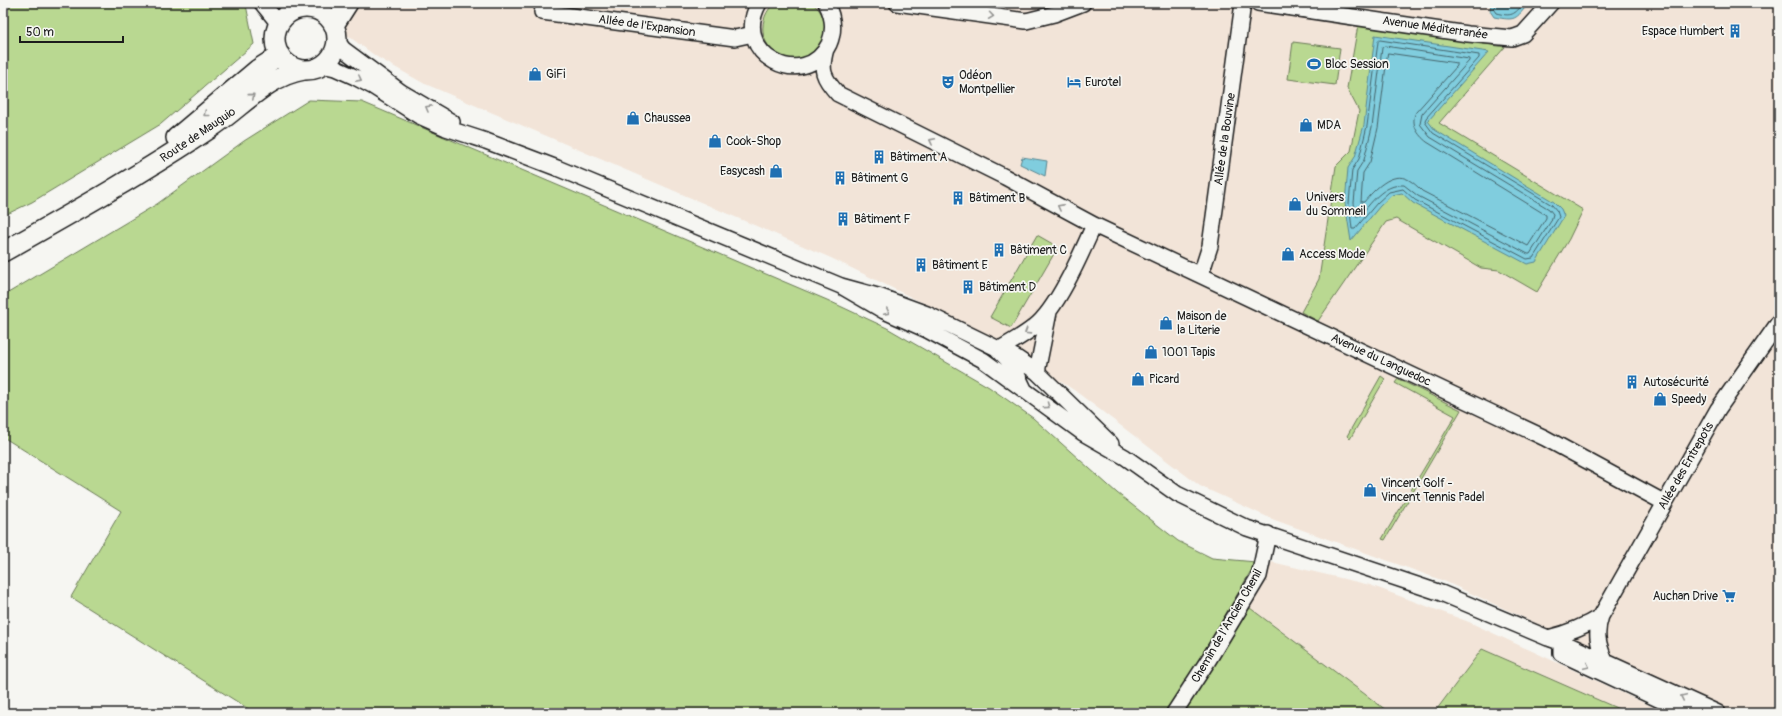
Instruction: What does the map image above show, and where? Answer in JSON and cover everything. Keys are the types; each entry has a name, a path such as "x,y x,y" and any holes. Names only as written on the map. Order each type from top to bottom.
{"main road":[{"path":"336,33 329,18 319,6 294,10 279,24 275,39 280,55 294,68 304,70 313,69 322,65 330,59 335,51 336,33 348,3"},
{"name":"Route de Mauguio","path":"91,201 172,141 258,69 280,55"},
{"name":"Route de Mauguio","path":"3,252 141,173 214,126 261,88 291,72 304,70"}],"street":[{"path":"262,3 279,24"},
{"path":"759,3 752,22 753,34 756,45 763,54 772,61 783,66 794,67 806,65 817,58 826,49"},
{"name":"Avenue du Languedoc","path":"826,3 831,12 833,24 832,38 826,49 822,69 827,82 838,94 1004,177 1094,225 1201,274 1545,438 1665,503"},
{"path":"897,3 1026,21 1054,14 1083,3"},
{"name":"Allée de la Bouvine","path":"1201,274 1210,246 1243,3"},
{"name":"Avenue Méditerranée","path":"1258,3 1468,34 1512,38 1522,34 1551,3"},
{"name":"Allée de l'Expansion","path":"542,12 734,38 753,34"},
{"path":"336,33 342,49 401,92 486,141"},
{"path":"322,65 335,68 355,77 419,116 446,128 486,141 557,168 841,286 881,297 926,314 1015,357 1037,372 1125,457"},
{"path":"998,350 1035,327 1050,308 1071,274 1094,225"},
{"path":"841,286 884,311 927,330 978,357 1083,433 1125,457 1177,494 1222,517 1247,528 1441,593 1605,661 1718,713"},
{"path":"1037,372 1050,308"},
{"name":"Allée des Entrepots","path":"1599,622 1718,409 1779,322"},
{"path":"927,330 949,334 994,360 1037,372"},
{"path":"998,350 1012,364 1024,390"},
{"name":"Chemin de l'Ancien Chenil","path":"1174,713 1209,659 1259,576 1268,534"},
{"path":"1560,642 1583,640 1599,622"},
{"path":"1560,642 1571,632 1599,622"},
{"path":"1599,622 1598,645 1605,661"},
{"path":"1560,642 1561,653 1564,655 1688,713"}],"shaded area":[{"path":"303,3 1779,3 1779,713 1732,713 1444,581 1272,519 1200,486 1074,390 978,330 831,258 423,83 377,57"},
{"path":"1272,562 1370,585 1469,622 1666,713 1628,713 1482,649 1434,713 1390,713 1246,605"}],"green space":[{"path":"3,3 243,3 246,5 254,44 161,124 32,202 3,216"},
{"path":"775,3 812,3 822,14 825,26 823,38 816,48 807,56 796,60 784,58 773,51 766,43 763,32 763,24 767,12"},
{"path":"1358,25 1505,47 1439,123 1583,210 1569,239 1537,292 1499,270 1481,268 1396,219 1386,222 1318,321 1301,312 1319,279 1336,166 1351,151 1359,111 1347,88"},
{"name":"Bloc Session","path":"1293,42 1340,48 1335,85 1288,79"},
{"path":"309,100 362,102 827,300 887,328 989,387 1033,418 1117,493 1178,541 1212,558 1256,562 1205,650 1166,713 255,713 71,597 121,511 3,437 3,296 157,204 244,141"},
{"path":"1037,235 1058,247 1011,328 990,317"},
{"path":"1381,376 1385,379 1350,439 1347,436"},
{"path":"1398,379 1461,410 1385,540 1382,539 1455,416 1395,383"},
{"path":"1246,605 1390,713 1178,713"},
{"path":"1482,649 1628,713 1434,713"}],"water":[{"path":"1491,3 1529,3 1518,16 1507,19 1494,17 1490,11"},
{"path":"1375,35 1489,52 1428,121 1435,130 1554,202 1561,209 1564,216 1536,262 1527,264 1413,203 1402,193 1392,195 1380,206 1351,241 1345,203 1348,168 1355,157 1364,125"},
{"path":"1022,157 1047,161 1045,176 1020,164"}],"place":[{"name":"Espace Humbert","path":"1735,31"},
{"name":"Bloc Session","path":"1314,64"},
{"name":"GiFi","path":"535,74"},
{"name":"Odéon Montpellier","path":"948,82"},
{"name":"Eurotel","path":"1074,82"},
{"name":"Chaussea","path":"633,118"},
{"name":"MDA","path":"1306,125"},
{"name":"Cook-Shop","path":"715,141"},
{"name":"Bâtiment A","path":"879,157"},
{"name":"Easycash","path":"776,171"},
{"name":"Bâtiment G","path":"840,178"},
{"name":"Bâtiment B","path":"958,198"},
{"name":"Univers du Sommeil","path":"1295,204"},
{"name":"Bâtiment F","path":"843,219"},
{"name":"Bâtiment C","path":"999,250"},
{"name":"Access Mode","path":"1288,254"},
{"name":"Bâtiment E","path":"921,265"},
{"name":"Bâtiment D","path":"968,287"},
{"name":"Maison de la Literie","path":"1166,323"},
{"name":"1001 Tapis","path":"1151,352"},
{"name":"Picard","path":"1138,379"},
{"name":"Autosécurité","path":"1632,382"},
{"name":"Speedy","path":"1660,399"},
{"name":"Vincent Golf - Vincent Tennis Padel","path":"1370,490"},
{"name":"Auchan Drive","path":"1729,596"}]}
